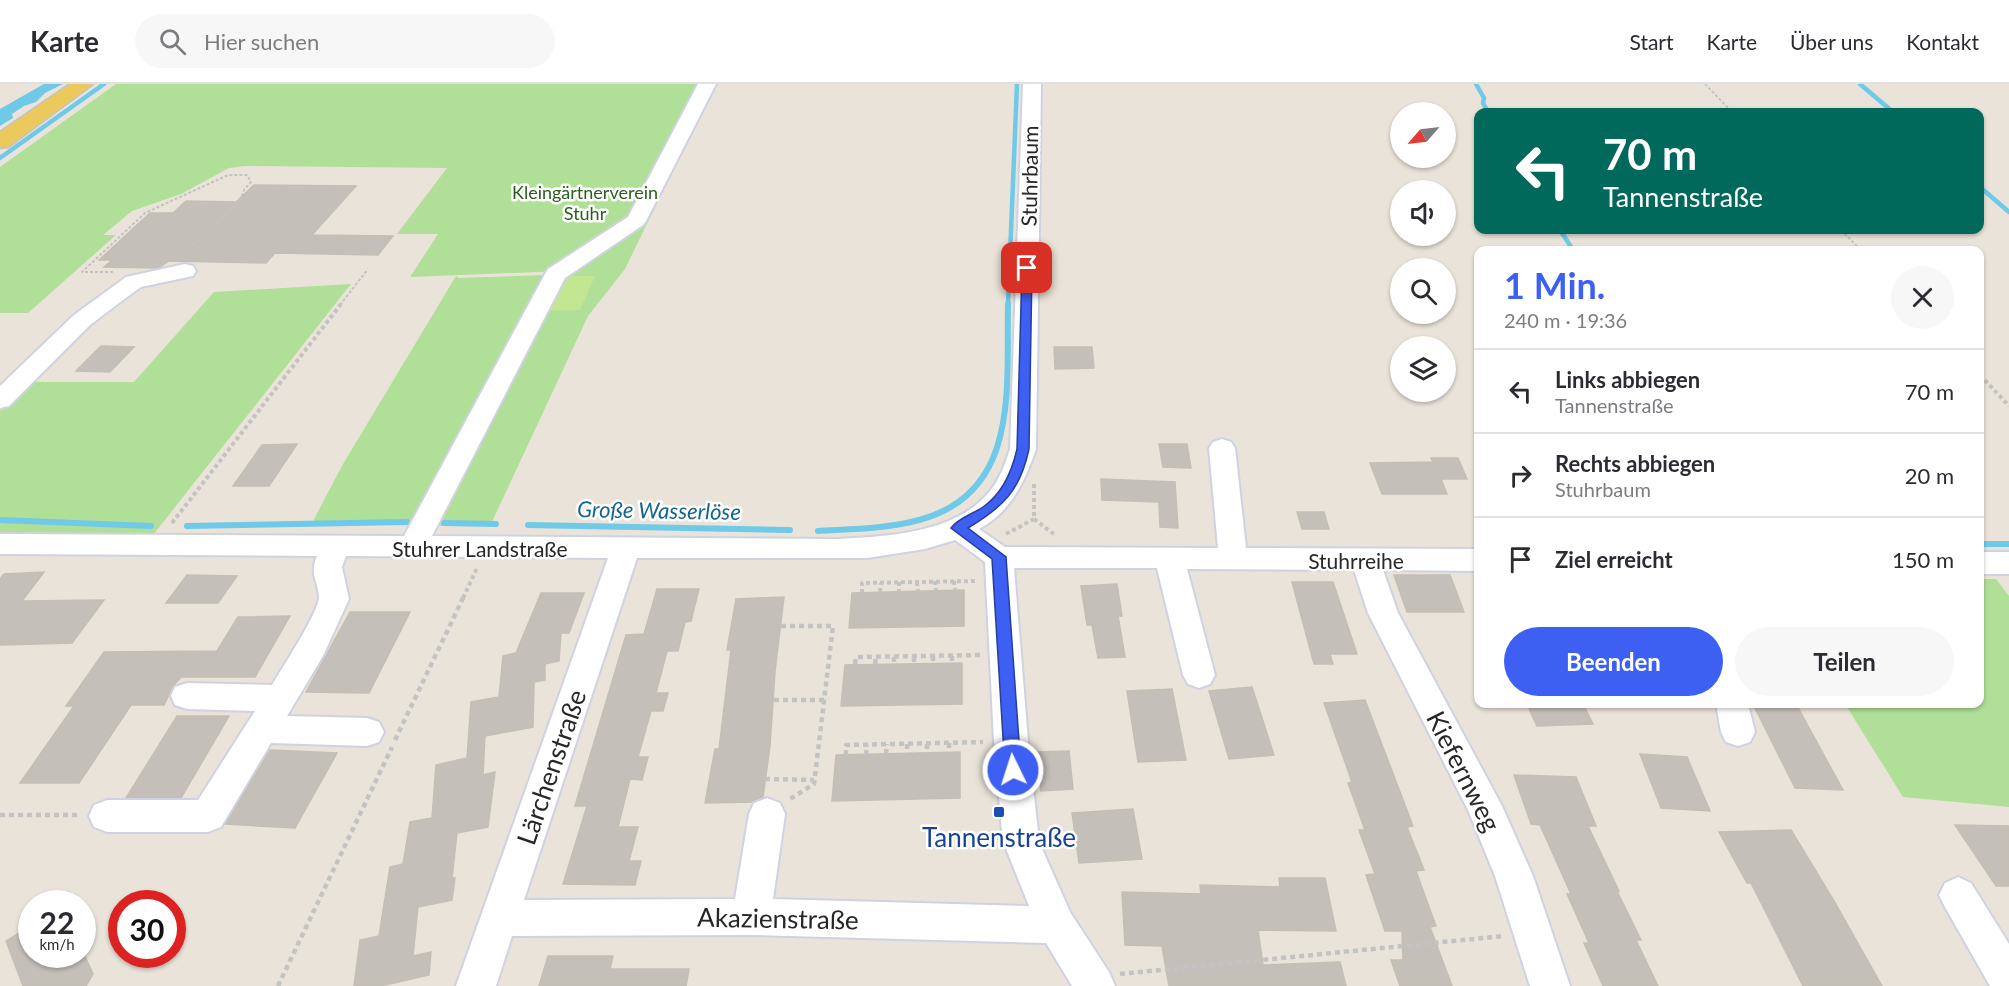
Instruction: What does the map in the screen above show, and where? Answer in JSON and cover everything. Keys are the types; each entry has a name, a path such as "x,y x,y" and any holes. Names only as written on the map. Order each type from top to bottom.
{"main road":[{"path":"0,142 83,84"}],"street":[{"path":"412,548 556,274 636,221 706,84"},
{"name":"Stuhrbaum","path":"958,528 990,509 1010,486 1019,468 1023,449 1032,84"},
{"path":"0,400 82,320 134,282 173,273"},
{"path":"1222,448 1233,558"},
{"path":"958,528 1000,568 1011,741 1020,832 1025,851 1056,925 1092,981"},
{"name":"Stuhrer Landstraße","path":"1,546 870,548 906,544 958,528"},
{"path":"107,816 208,816 307,656 334,598 327,567 336,546"},
{"name":"Lärchenstraße","path":"476,986 626,549"},
{"path":"1169,557 1199,675"},
{"name":"Stuhrreihe","path":"1000,568 1084,558 1474,560"},
{"name":"Kiefernweg","path":"1365,560 1383,613 1484,806 1514,876 1550,986"},
{"path":"1984,563 2009,563"},
{"path":"187,696 279,698"},
{"path":"261,729 367,732"},
{"path":"751,917 766,796"},
{"path":"1958,895 2009,981"},
{"name":"Akazienstraße","path":"500,918 751,917 1056,925"}],"path":[{"path":"1705,84 1728,108"},
{"path":"134,282 130,272 82,272 145,213 155,207 181,198 228,175 247,175 251,182 244,190 240,201 173,273"},
{"path":"1845,234 1857,246"},
{"path":"152,546 368,269"},
{"path":"1984,379 2009,406"},
{"path":"1019,468 1034,468 1034,519 1084,558"},
{"path":"278,986 486,548"},
{"path":"862,592 862,583 954,581 1000,568"},
{"path":"935,581 936,591"},
{"path":"954,581 955,591"},
{"path":"899,582 899,592"},
{"path":"917,582 918,591"},
{"path":"880,592 881,583"},
{"path":"766,796 814,784 833,626 781,626"},
{"path":"855,664 856,657 1006,655"},
{"path":"933,656 933,663"},
{"path":"952,656 952,663"},
{"path":"875,664 876,657"},
{"path":"894,657 894,664"},
{"path":"914,657 914,664"},
{"path":"774,700 824,700"},
{"path":"846,755 846,746 1011,741"},
{"path":"949,743 950,753"},
{"path":"886,754 887,744"},
{"path":"907,754 908,744"},
{"path":"927,744 927,753"},
{"path":"866,754 867,745"},
{"path":"766,796 814,780"},
{"path":"0,815 107,816"},
{"path":"1092,981 1532,933"}],"green space":[{"name":"Kleingärtnerverein Stuhr","path":"116,84 715,84 625,269 588,316 490,526 435,526 451,503 450,489 562,271 410,277 438,234 397,234 447,168 245,166 229,168 181,194 132,211 103,235 116,235 28,313 0,313 0,167"},
{"path":"547,275 411,524 311,525 343,464 456,276 459,278"},
{"path":"562,276 595,276 580,310 546,311"},
{"path":"351,284 149,540 0,535 0,411 29,382 134,382 214,292"},
{"path":"1984,579 1996,579 2009,596 2009,807 1903,797 1847,708 1984,708"}],"water":[{"path":"44,84 63,84 45,93 36,102 12,114 13,118 0,126 0,109"}],"building":[{"path":"254,185 356,186 312,235 393,236 378,255 275,253 266,263 169,261 158,268 104,267 112,260 99,260 150,213 173,213 186,201 236,202"},
{"path":"101,346 134,347 110,372 76,371"},
{"path":"1054,347 1092,347 1094,368 1055,369"},
{"path":"297,444 269,486 233,486 262,445"},
{"path":"1159,444 1187,444 1191,468 1163,467"},
{"path":"1431,458 1458,458 1467,479 1441,479 1447,494 1382,494 1370,463 1433,462"},
{"path":"1101,479 1175,482 1178,528 1160,527 1159,502 1102,500"},
{"path":"1297,512 1324,512 1329,529 1302,529"},
{"path":"44,572 22,601 104,600 72,643 0,645 0,579 4,574"},
{"path":"187,575 237,576 218,603 166,603"},
{"path":"1394,575 1450,575 1464,612 1407,612"},
{"path":"1292,582 1333,582 1357,654 1330,654 1333,664 1314,664"},
{"path":"1117,584 1122,616 1118,616 1125,657 1098,658 1092,625 1087,625 1081,586"},
{"path":"657,589 699,589 691,621 685,622 678,651 667,651 656,693 668,693 663,711 651,711 638,757 648,757 642,780 630,779 618,827 638,827 629,861 641,861 635,885 563,884 587,806 575,806 626,635 644,634"},
{"path":"964,590 964,626 849,628 852,593"},
{"path":"541,593 584,593 569,633 561,633 559,661 545,664 545,680 534,682 533,727 485,736 483,775 495,772 488,827 457,833 452,900 418,907 413,956 431,952 429,975 381,986 354,986 360,940 379,936 390,867 403,864 410,822 432,818 436,765 467,758 471,702 499,697 503,656 516,653"},
{"path":"784,597 763,797 752,802 705,803 715,749 719,749 731,650 727,650 736,599"},
{"path":"350,612 410,612 369,693 306,692"},
{"path":"290,616 255,677 181,677 173,686 164,705 131,705 79,783 20,783 74,706 66,706 104,652 217,651 238,617"},
{"path":"962,663 962,704 841,706 845,665"},
{"path":"1252,687 1274,755 1229,759 1209,691"},
{"path":"1172,689 1186,760 1138,762 1127,691"},
{"path":"1365,700 1413,826 1407,827 1424,870 1416,871 1436,926 1430,927 1452,986 1400,986 1391,960 1403,960 1402,931 1385,931 1366,875 1375,874 1359,830 1365,830 1348,783 1352,782 1324,703"},
{"path":"1529,708 1585,708 1593,724 1537,726"},
{"path":"1755,708 1798,708 1843,790 1795,788"},
{"path":"177,716 229,716 181,798 126,798"},
{"path":"270,750 337,753 295,828 225,824"},
{"path":"1069,751 1073,789 1041,791 1037,752"},
{"path":"960,752 960,798 832,801 836,755"},
{"path":"1640,754 1687,757 1710,811 1661,808"},
{"path":"1514,775 1576,777 1596,826 1588,826 1641,940 1636,940 1658,986 1603,986 1584,943 1589,943 1567,894 1571,894 1540,825 1531,824"},
{"path":"1133,809 1142,859 1079,863 1072,813"},
{"path":"1955,825 2009,826 2009,886 1996,886"},
{"path":"1791,830 1882,986 1803,986 1751,883 1747,883 1719,832"},
{"path":"1279,878 1325,878 1336,931 1258,930 1263,965 1340,962 1346,986 1169,986 1162,946 1125,945 1122,892 1201,894 1200,885 1280,887"},
{"path":"18,934 18,968 90,968 93,974 86,986 23,986 6,941"},
{"path":"548,956 613,956 610,969 689,969 686,986 539,986"}],"waterway":[{"path":"0,158 104,84"},
{"path":"1008,305 1017,84"},
{"path":"1476,84 1484,98 1483,103 1486,108"},
{"name":"Große Wasserlöse","path":"1860,84 1888,108"},
{"name":"Große Wasserlöse","path":"1984,190 2009,212"},
{"path":"1563,234 1570,246"},
{"path":"818,531 882,527 919,520 952,506 976,487 991,462 1001,433 1008,369 1008,305"},
{"name":"Große Wasserlöse","path":"0,520 151,526"},
{"name":"Große Wasserlöse","path":"187,526 407,522"},
{"name":"Große Wasserlöse","path":"444,523 496,524"},
{"name":"Große Wasserlöse","path":"528,525 790,530"},
{"name":"Große Wasserlöse","path":"1984,544 2009,544"}],"place":[{"name":"Tannenstraße","path":"999,812"}],"route":[{"path":"1013,770 999,557 974,542 958,528 975,520 990,509 1010,486 1019,468 1023,449 1027,268"}]}
